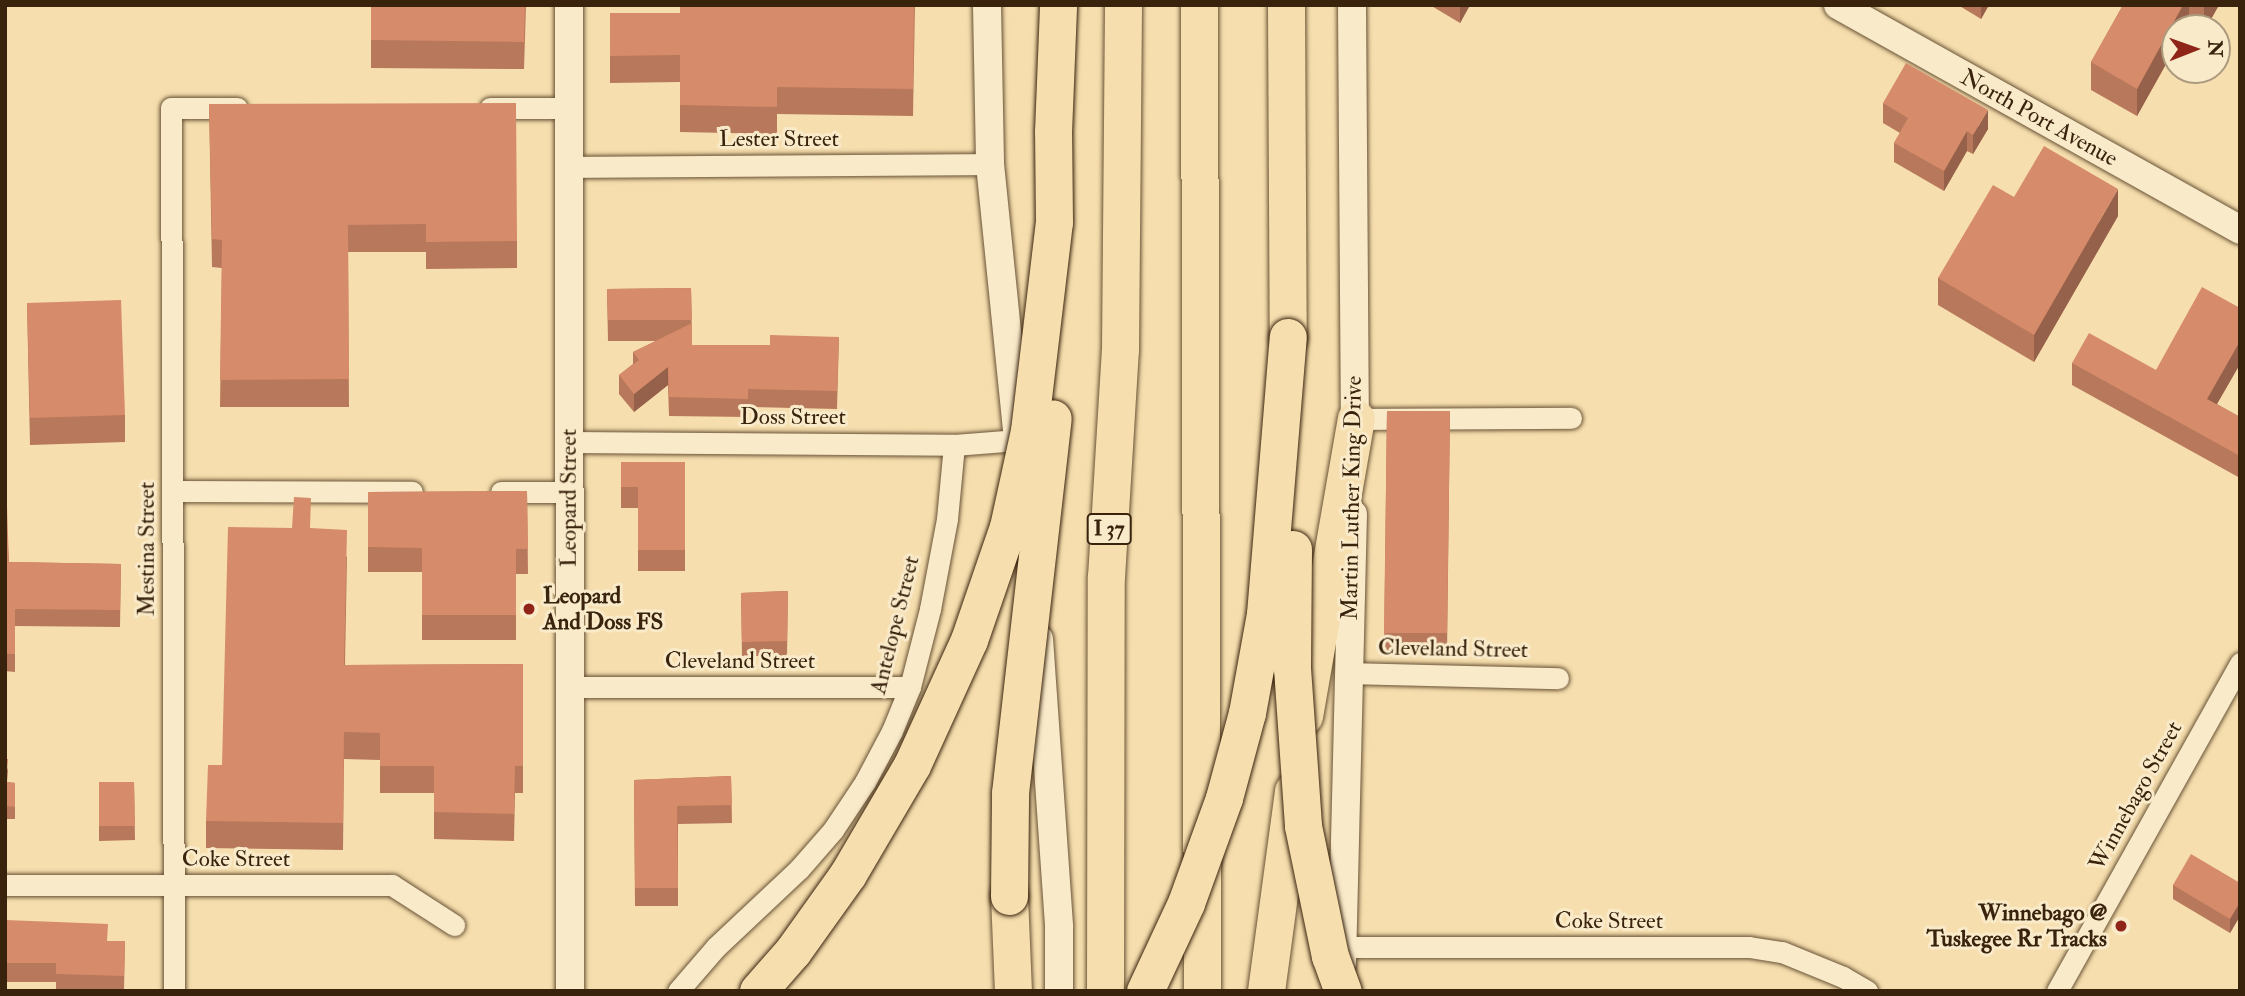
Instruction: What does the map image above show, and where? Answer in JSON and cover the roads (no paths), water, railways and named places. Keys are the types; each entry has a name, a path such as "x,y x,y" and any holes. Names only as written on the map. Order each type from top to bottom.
{"highway":[{"path":"1013,991 1009,896 1010,793 1024,650 1051,436 1059,332 1053,132 1058,5"},
{"name":"I 37","path":"1105,989 1106,577 1121,350 1123,5"},
{"path":"1199,5 1202,991"},
{"path":"1286,5 1288,337 1293,452 1292,668 1303,826 1330,956 1343,991"},
{"path":"758,991 793,950 848,874 912,765 969,640 1008,527 1029,431 1054,222"},
{"path":"1145,991 1186,903 1224,798 1247,713 1265,614 1288,337"},
{"path":"1266,991 1310,666 1356,419"}],"main road":[{"name":"Leopard Street","path":"569,5 570,991"},
{"path":"987,5 990,164 1017,440 1032,559 1049,755 1059,927 1059,991"},
{"name":"Martin Luther King Drive","path":"1343,991 1348,673 1356,419 1352,5"},
{"name":"North Port Avenue","path":"1855,10 2240,230"}],"street":[{"name":"Mestina Street","path":"174,991 172,107 253,107"},
{"path":"472,108 568,108"},
{"name":"Lester Street","path":"569,167 990,164"},
{"path":"1356,419 1571,418"},
{"name":"Doss Street","path":"568,442 954,445 1017,440"},
{"name":"Antelope Street","path":"678,991 716,947 799,869 833,830 865,782 910,687 930,608 947,519 954,445"},
{"path":"173,491 432,492"},
{"path":"473,492 569,492"},
{"name":"Winnebago Street","path":"2057,991 2240,663"},
{"name":"Cleveland Street","path":"1348,673 1558,678"},
{"name":"Cleveland Street","path":"569,687 910,687"},
{"name":"Coke Street","path":"5,885 392,885 454,925"},
{"name":"Coke Street","path":"1342,947 1749,947 1782,952 1843,977 1867,991"}],"place":[{"name":"Leopard And Doss FS","path":"529,609"},
{"name":"Winnebago @ Tuskegee Rr Tracks","path":"2121,926"}]}
